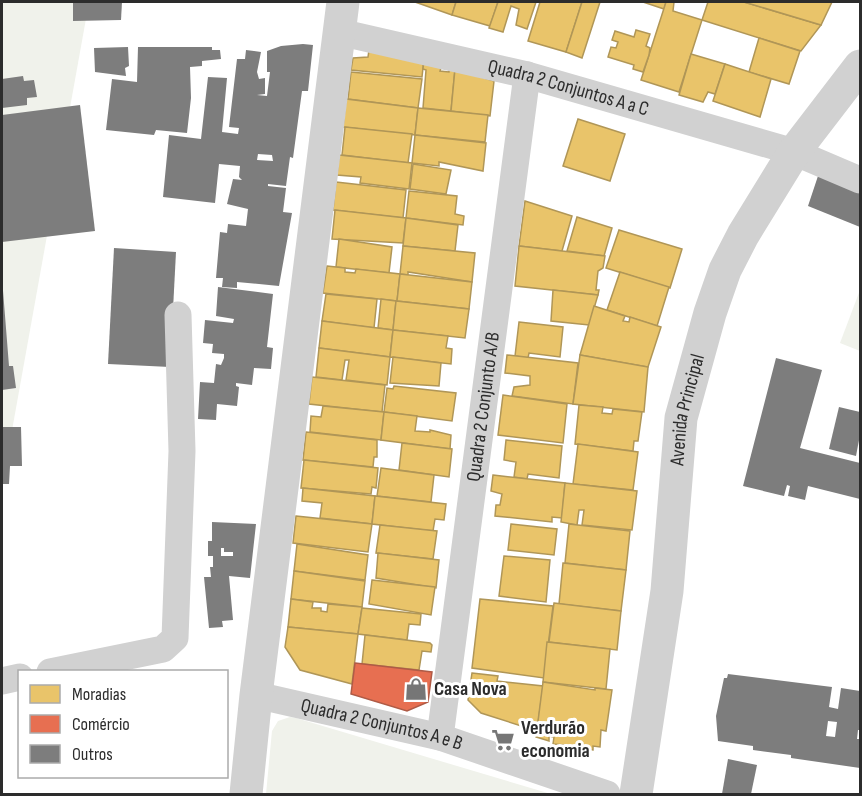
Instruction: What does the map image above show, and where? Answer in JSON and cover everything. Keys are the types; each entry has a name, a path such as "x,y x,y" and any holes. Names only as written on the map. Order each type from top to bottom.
{"street":[{"name":"Quadra 2 Conjuntos A a C","path":"341,17 527,75 794,152 861,180"},
{"path":"246,795 256,695 341,17"},
{"name":"Avenida Principal","path":"636,795 667,591 681,418 710,313 725,270 743,235 794,152 861,66"},
{"name":"Quadra 2 Conjunto A/B","path":"440,737 527,75"},
{"path":"60,670 156,651 163,649 175,638 182,451 178,315"},
{"path":"2,681 18,677"},
{"name":"Quadra 2 Conjuntos A e B","path":"256,695 440,737 607,795"}],"shaded area":[{"path":"2,2 89,2 2,486"},
{"path":"860,290 860,351 840,343"},
{"path":"290,717 551,794 266,794 272,731 278,721"}],"building: Moradias":[{"path":"415,2 456,2 452,15"},
{"path":"456,2 498,2 490,26 452,15"},
{"path":"498,2 536,2 527,29 516,25 519,9 511,6 503,32 489,28"},
{"path":"540,2 582,2 566,52 528,41"},
{"path":"582,2 600,2 582,58 566,52"},
{"path":"643,2 666,2 664,9"},
{"path":"666,2 674,2 673,11 702,20 679,92 641,80"},
{"path":"708,2 744,2 821,25 801,51 702,20"},
{"path":"744,2 832,2 821,25"},
{"path":"636,30 650,34 646,46 650,48 649,55 643,72 633,69 634,65 608,57 611,47 616,48 618,42 612,40 615,31 634,37"},
{"path":"759,38 800,51 789,84 749,72"},
{"path":"370,43 424,59 422,77 351,70 353,58 368,57"},
{"path":"691,54 725,64 715,94 708,92 703,102 679,95"},
{"path":"424,59 442,65 440,71 449,72 450,67 455,69 451,111 423,108 426,70 423,69"},
{"path":"725,64 771,79 760,117 713,101"},
{"path":"455,69 494,81 490,116 451,111"},
{"path":"351,72 422,79 418,108 348,99"},
{"path":"346,99 418,108 415,135 343,127"},
{"path":"418,108 488,115 485,142 415,135"},
{"path":"578,119 625,134 610,181 563,166"},
{"path":"345,127 412,134 408,163 342,155"},
{"path":"415,135 486,143 483,171 439,162 439,166 412,163"},
{"path":"339,155 412,163 409,189 360,183 361,177 337,175"},
{"path":"413,164 451,170 446,194 410,189"},
{"path":"336,182 406,190 403,218 333,210"},
{"path":"409,191 457,196 455,214 464,216 463,225 406,218"},
{"path":"525,201 572,216 562,251 519,246"},
{"path":"335,210 406,218 403,243 332,239"},
{"path":"577,217 612,228 604,256 567,251"},
{"path":"406,218 458,225 455,251 403,246"},
{"path":"619,230 682,249 670,288 606,268"},
{"path":"339,239 392,247 389,273 336,267"},
{"path":"403,246 475,253 472,282 408,272 408,275 400,274"},
{"path":"519,246 605,256 603,268 598,271 596,290 599,290 598,295 515,286"},
{"path":"327,266 345,268 345,272 355,273 356,269 400,274 397,301 323,293"},
{"path":"620,272 669,287 657,326 607,310"},
{"path":"400,274 472,282 469,309 397,301"},
{"path":"553,290 598,295 589,325 551,321"},
{"path":"326,294 377,299 374,328 322,321"},
{"path":"381,299 396,301 393,330 378,328"},
{"path":"396,301 469,309 465,338 393,330"},
{"path":"594,306 625,316 623,321 629,322 630,317 661,327 648,367 580,355"},
{"path":"322,321 393,330 390,357 319,348"},
{"path":"519,322 563,327 560,357 529,353 528,358 515,356"},
{"path":"393,330 448,336 446,348 452,349 451,364 390,357"},
{"path":"319,348 390,357 387,385 346,380 349,360 345,360 342,380 316,377"},
{"path":"507,355 578,363 573,404 512,396 514,387 530,385 530,376 505,373"},
{"path":"580,355 648,367 644,412 573,404"},
{"path":"393,357 441,363 439,386 390,383"},
{"path":"312,377 385,385 382,412 309,404"},
{"path":"394,386 456,393 452,421 384,412 387,388 393,389"},
{"path":"503,395 567,404 563,443 498,435"},
{"path":"579,405 603,407 602,413 612,414 613,409 642,412 638,441 634,441 633,451 575,444"},
{"path":"323,406 384,412 381,440 310,432 311,416 321,417"},
{"path":"384,412 417,416 415,431 430,432 430,430 451,435 450,449 381,440"},
{"path":"306,432 377,440 377,457 374,457 373,467 303,460"},
{"path":"506,440 562,446 559,478 528,474 527,479 514,477 516,462 504,460"},
{"path":"402,443 452,449 449,477 399,470"},
{"path":"578,444 638,452 633,490 573,484"},
{"path":"304,460 378,468 376,488 372,487 371,494 301,488"},
{"path":"381,468 434,475 431,502 377,496"},
{"path":"493,475 565,483 562,518 552,517 552,522 495,516 496,505 500,505 502,494 491,491"},
{"path":"565,483 637,491 632,530 582,525 584,510 579,510 577,525 561,522"},
{"path":"303,488 375,496 372,524 320,518 322,503 302,501"},
{"path":"375,496 446,504 444,520 435,519 433,531 372,524"},
{"path":"296,516 372,524 368,552 293,543"},
{"path":"511,524 557,529 554,555 508,550"},
{"path":"569,524 630,531 626,570 565,563"},
{"path":"380,525 437,531 433,559 376,553"},
{"path":"297,544 368,555 365,580 294,571"},
{"path":"378,553 439,560 436,588 376,578"},
{"path":"504,556 550,560 546,602 499,596"},
{"path":"563,563 626,570 621,611 559,604"},
{"path":"294,571 365,581 362,607 291,599"},
{"path":"372,580 435,587 431,615 369,604"},
{"path":"291,599 313,602 312,608 321,608 321,611 327,612 328,604 362,607 358,634 288,627"},
{"path":"480,599 553,606 544,678 472,668"},
{"path":"554,603 621,611 617,650 549,642"},
{"path":"362,608 421,614 420,625 409,624 407,640 358,634"},
{"path":"288,627 358,634 352,684 300,670 285,647"},
{"path":"365,635 430,643 431,652 422,651 419,670 362,664"},
{"path":"547,642 610,649 606,689 543,682"},
{"path":"472,673 498,676 497,681 543,686 537,731 481,713 468,700"},
{"path":"543,682 595,690 595,688 612,690 606,731 601,730 600,747 593,746 593,750 564,747 564,745 553,744 554,737 549,736 549,741 536,737"}],"building: Comércio":[{"path":"355,663 432,672 428,702 407,711 351,694"}],"building: Outros":[{"path":"73,2 122,2 121,20 73,21"},
{"path":"313,45 308,91 302,91 293,158 290,157 286,186 268,184 268,186 286,188 283,212 292,213 279,286 237,282 237,288 222,287 223,278 216,278 220,232 227,233 228,224 246,226 248,209 227,204 233,179 242,180 239,177 240,166 219,164 215,203 163,197 169,135 201,139 208,77 227,78 222,132 238,134 239,128 229,127 237,59 245,59 246,50 261,52 257,72 259,79 265,78 265,94 257,95 267,96 270,72 267,72 267,51 281,46","holes":["258,154 272,155 273,161 257,160"]},
{"path":"128,47 129,66 125,68 126,76 95,72 94,48"},
{"path":"138,47 212,47 212,50 220,50 221,59 202,61 202,66 190,67 191,98 187,133 156,130 154,135 106,130 112,79 137,82"},
{"path":"23,76 24,81 34,80 37,97 27,98 27,105 2,108 2,79"},
{"path":"80,105 95,231 2,242 2,115"},
{"path":"818,176 860,193 860,227 808,206"},
{"path":"114,248 176,252 170,367 108,364"},
{"path":"2,278 9,366 13,366 16,388 2,390"},
{"path":"218,287 273,294 267,347 273,348 271,369 254,368 252,385 236,383 239,387 237,406 217,404 216,420 198,419 200,382 214,383 216,364 221,365 224,358 224,354 212,353 213,344 203,343 205,320 233,323 234,319 216,316"},
{"path":"776,358 822,370 800,448 860,463 860,499 808,486 805,500 788,496 790,486 787,485 784,496 743,486"},
{"path":"839,407 860,412 860,435 856,456 829,449"},
{"path":"2,427 21,427 22,466 10,466 9,484 2,484"},
{"path":"212,522 256,524 250,578 229,576 233,620 222,621 223,627 209,628 204,577 211,577 210,567 213,567 213,556 208,556 208,541 212,541","holes":["221,548 224,548 224,552 233,552 233,556 221,556"]},
{"path":"728,674 832,687 829,707 838,709 841,688 860,691 860,730 858,730 857,739 860,739 860,768 791,758 791,755 753,750 753,746 718,741 716,716 724,678 727,678","holes":["828,721 837,722 835,737 826,736"]},
{"path":"728,759 757,765 751,794 722,794"}],"place":[{"name":"Casa Nova","path":"416,689"},
{"name":"Verdurão economia","path":"503,740"}]}
